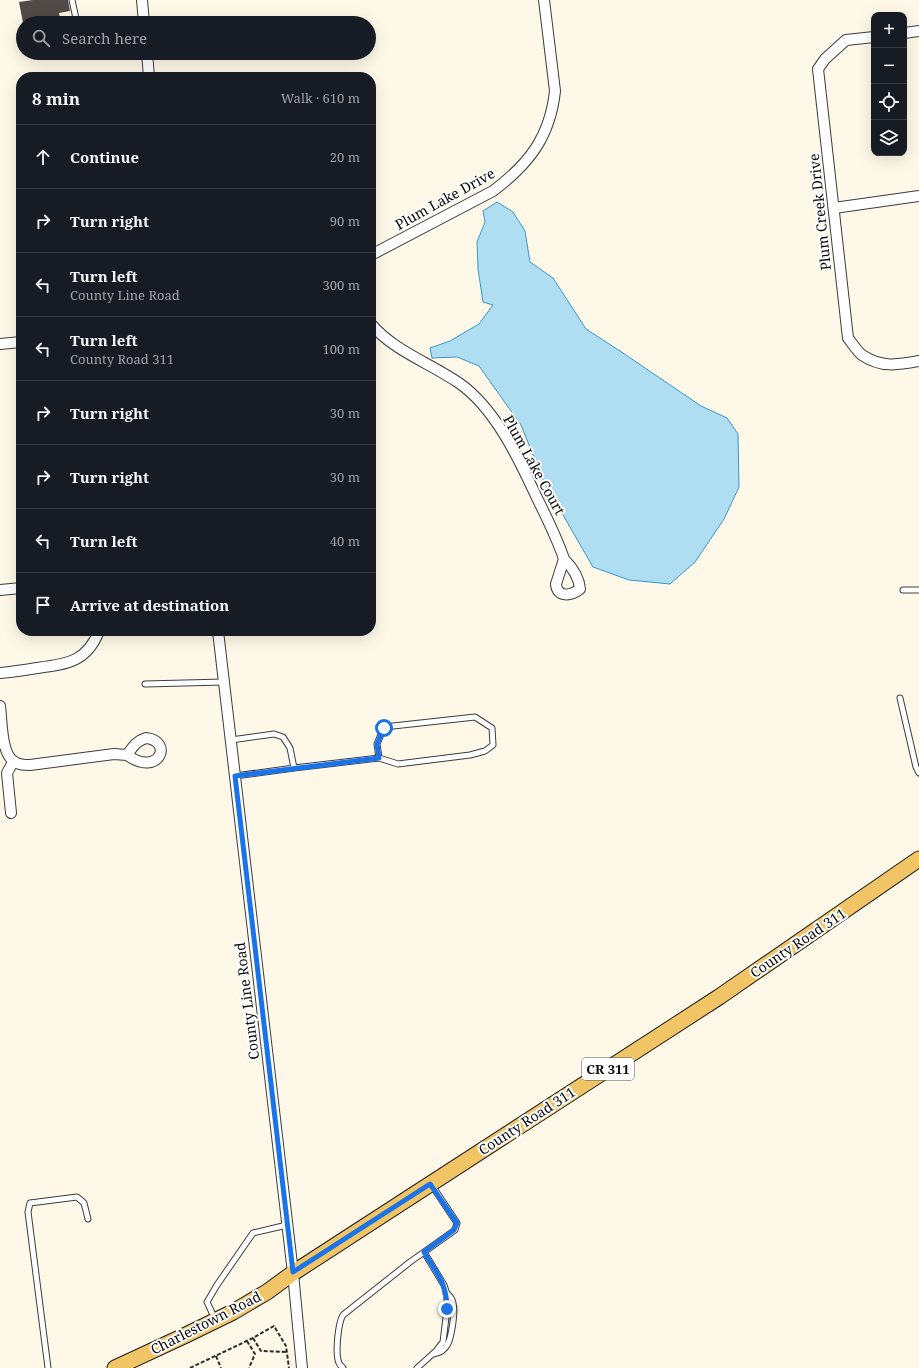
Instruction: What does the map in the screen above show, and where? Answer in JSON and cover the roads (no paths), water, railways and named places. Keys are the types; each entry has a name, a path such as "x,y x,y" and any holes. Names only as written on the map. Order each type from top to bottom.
{"main road":[{"name":"County Road 311","path":"293,1272 719,997 919,859"},
{"name":"Charlestown Road","path":"115,1368 131,1365 216,1320 267,1292 293,1272"}],"street":[{"path":"142,0 143,16"},
{"name":"Plum Lake Drive","path":"376,252 493,191 509,179 532,155 544,134 554,105 555,91 544,0"},
{"path":"907,33 919,31"},
{"name":"Plum Creek Drive","path":"871,36 846,40 825,59 818,69 848,338 862,355 879,363 895,366 919,361"},
{"path":"148,60 149,72"},
{"path":"834,208 919,196"},
{"name":"Plum Lake Court","path":"376,330 392,343 460,384 482,404 498,427 529,481 558,540 564,559"},
{"path":"0,344 16,342"},
{"path":"0,590 16,588"},
{"path":"0,673 50,667 73,661 90,648 96,636"},
{"name":"County Line Road","path":"219,636 293,1272 302,1368"},
{"path":"0,706 8,757 21,765 114,754 127,755"},
{"path":"11,813 7,773 14,762"}],"lane":[{"path":"72,0 75,16"},
{"path":"902,590 919,590"},
{"path":"144,684 224,682"},
{"path":"900,698 916,767 919,773"},
{"path":"235,776 379,758 398,764 470,755 485,751 493,745 492,728 475,717 384,728 377,744 379,758"},
{"path":"231,740 274,734 283,737 290,748 294,768"},
{"path":"342,1368 337,1357 339,1328 343,1315 404,1267 445,1238 457,1226 457,1223 430,1184"},
{"path":"48,1368 28,1212 30,1203 77,1197 84,1203 88,1219"},
{"path":"216,1320 207,1302 253,1233 287,1225"},
{"path":"417,1368 443,1342 447,1309 444,1285 424,1252"}],"water":[{"path":"497,202 513,212 525,231 530,262 553,278 586,329 701,406 727,418 738,434 739,487 724,519 695,562 670,584 629,580 593,567 544,482 521,425 479,366 457,357 432,358 430,348 450,341 479,324 493,305 483,302 478,269 477,242 485,222 483,211"}]}
